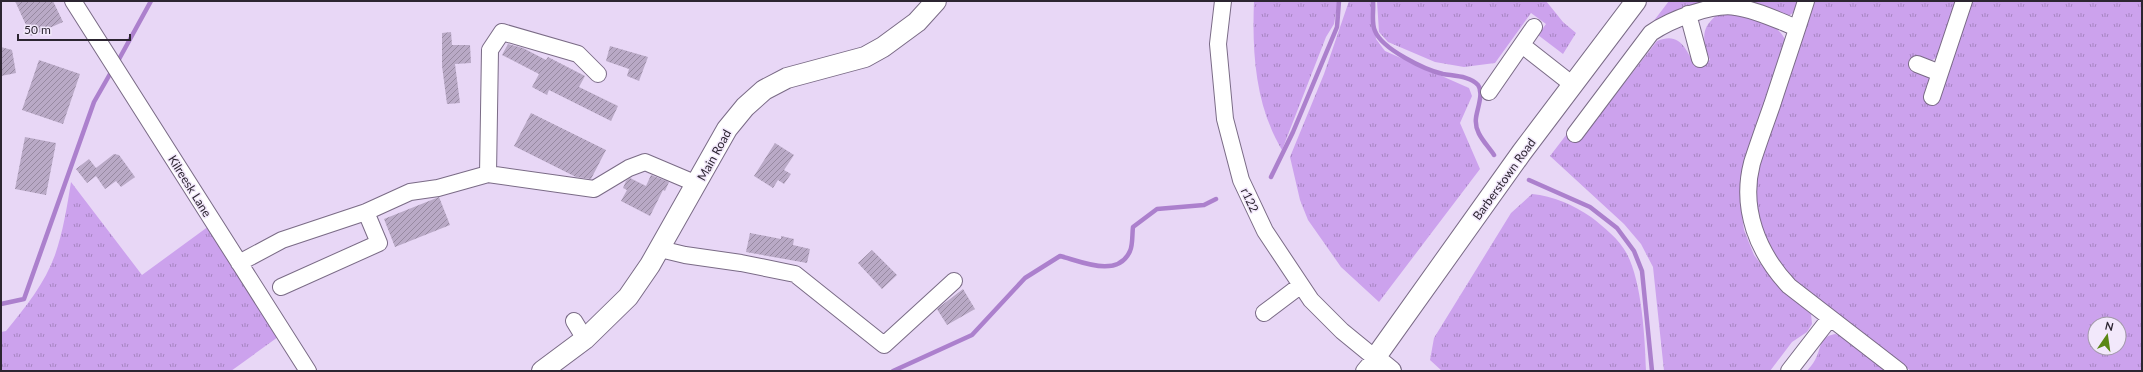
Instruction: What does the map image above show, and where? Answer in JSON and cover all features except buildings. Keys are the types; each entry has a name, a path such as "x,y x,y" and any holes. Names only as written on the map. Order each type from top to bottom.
{"main road":[{"name":"Main Road","path":"542,371 585,339 628,297 660,248 727,129 745,107 764,90 788,78 865,57 903,34 917,22 936,1"},
{"name":"Barberstown Road","path":"1369,364 1636,1"},
{"path":"1369,364 1391,371"}],"street":[{"name":"Kilreesk Lane","path":"73,1 308,371"},
{"name":"r122","path":"1223,1 1218,44 1225,119 1241,180 1265,232 1311,300 1342,331 1369,364"},
{"path":"1806,1 1752,164 1748,193 1751,218 1760,247 1774,270 1789,286 1899,371"},
{"path":"1932,97 1964,1"},
{"path":"1575,134 1652,33 1666,23 1688,14 1734,6 1753,11 1797,28"},
{"path":"1688,14 1700,59"},
{"path":"1489,92 1534,28"},
{"path":"488,174 490,50 502,32 578,54 598,74"},
{"path":"1522,46 1573,85"},
{"path":"1916,64 1940,73"},
{"path":"239,263 282,240 366,212 410,192 438,188 488,174 594,189 629,168 645,162 697,184"},
{"path":"281,287 379,243 366,212"},
{"path":"660,248 685,255 741,263 794,274 884,345 954,281"},
{"path":"1264,313 1301,285"},
{"path":"1789,371 1830,318"},
{"path":"574,321 585,339"}],"green space":[{"path":"1254,1 1338,1 1334,24 1326,37 1282,150 1266,115 1257,78 1254,39"},
{"path":"1349,1 1372,1 1376,39 1385,51 1469,88 1472,96 1460,123 1480,169 1379,302 1341,267 1308,220 1300,200 1290,157 1324,74"},
{"path":"1377,1 1546,1 1563,22 1576,33 1563,54 1538,35 1546,24 1531,13 1495,63 1464,67 1435,62 1388,42 1379,32"},
{"path":"1669,1 1799,1 1793,13 1784,18 1742,4 1720,2 1677,12 1665,18 1644,39 1573,133 1581,139 1657,41 1671,38 1677,40 1685,48 1695,66 1710,60 1705,46 1704,34 1708,24 1719,13 1748,17 1768,23 1782,34 1786,42 1745,162 1742,174 1740,201 1744,230 1754,255 1776,284 1811,314 1812,324 1807,332 1792,342 1770,371 1664,371 1653,267 1641,244 1624,224 1550,156"},
{"path":"1814,1 1959,1 1940,55 1931,61 1927,73 1930,80 1969,1 2142,1 2142,371 1911,371 1788,277 1761,234 1755,191 1759,168"},
{"path":"71,182 142,275 209,226 278,337 231,371 1,371 1,332 6,331 27,304 51,265 63,228"},
{"path":"1532,194 1555,199 1570,205 1591,217 1616,238 1624,249 1632,266 1642,311 1646,371 1442,371 1430,360 1434,338 1511,213"},
{"path":"1830,335 1839,335 1888,371 1807,371 1815,360 1823,340"}],"waterway":[{"path":"118,61 151,1"},
{"path":"1271,177 1293,132 1337,27 1339,1"},
{"path":"1373,1 1374,28 1379,38 1386,45 1405,58 1435,72 1466,78 1478,85 1480,88 1480,97 1476,118 1477,128 1481,138 1494,155"},
{"path":"1,304 24,299 94,102 110,74"},
{"path":"1529,180 1590,207 1617,228 1634,251 1642,271 1652,371"},
{"path":"893,371 972,335 1025,278 1060,256 1098,266 1117,264 1124,259 1131,249 1133,227 1157,209 1204,205 1216,199"}]}
